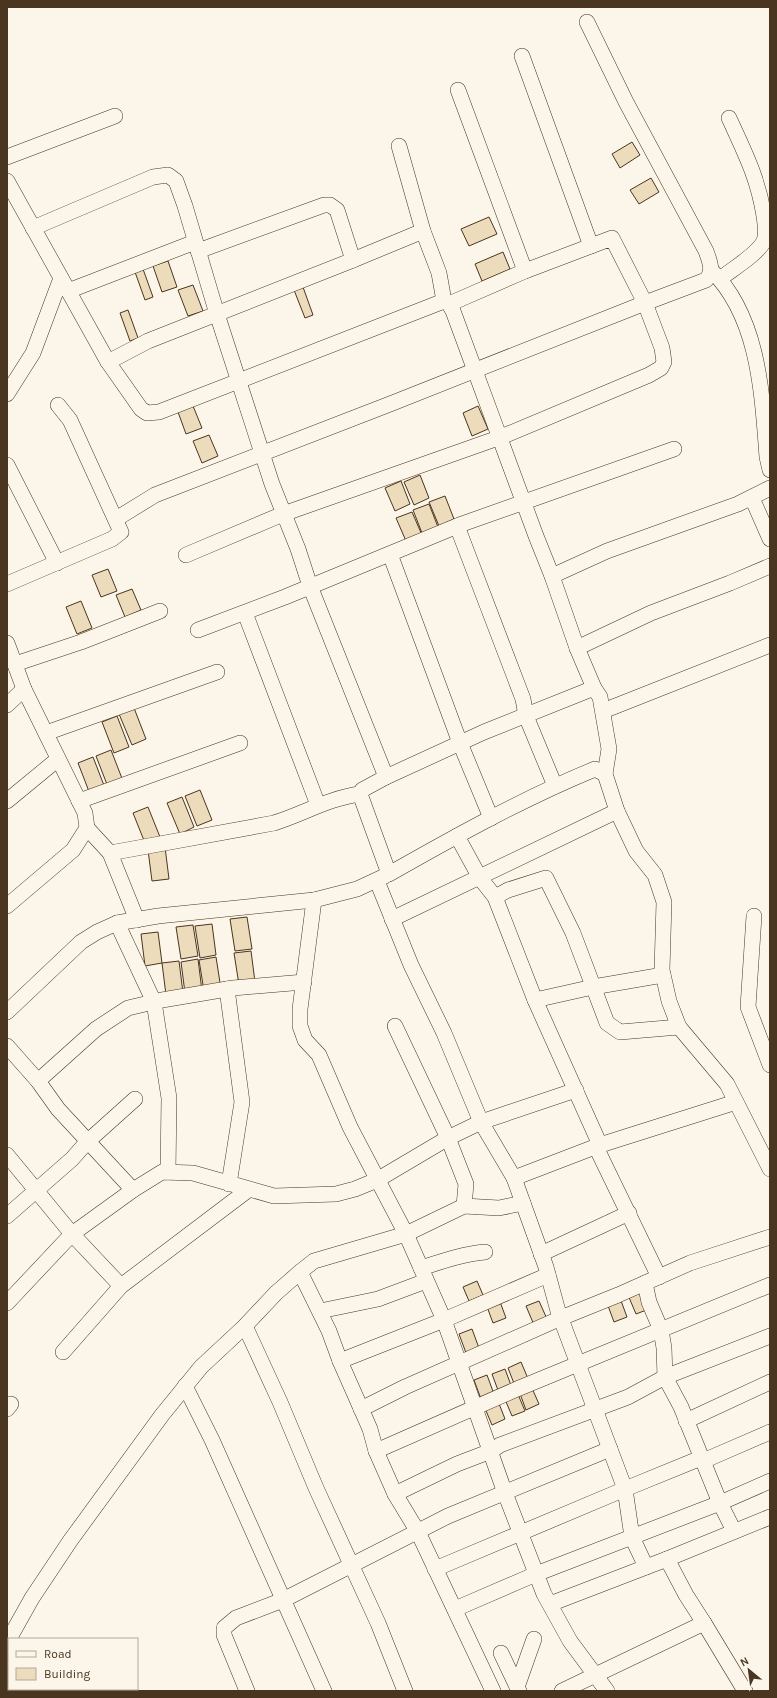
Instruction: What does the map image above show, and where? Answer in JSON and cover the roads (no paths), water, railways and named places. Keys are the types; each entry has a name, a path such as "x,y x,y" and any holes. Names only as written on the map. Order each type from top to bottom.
{"street":[{"path":"587,22 626,102 706,251 715,274 736,306 749,333 766,404 767,457 770,470"},
{"path":"522,56 591,246"},
{"path":"458,90 525,271"},
{"path":"7,157 115,116"},
{"path":"116,519 155,495 706,280 711,275 756,250 764,240 765,229 760,193 752,166 729,118"},
{"path":"399,146 423,231 439,273 446,302 453,311 501,437 523,502 552,576 577,648 594,688 600,697 609,750 605,774 617,811 636,851 655,875 664,902 663,975 669,1001 679,1027 727,1084 770,1169"},
{"path":"33,228 153,177 168,175 176,181 261,454 283,514 298,549 310,586 386,777"},
{"path":"7,181 108,362 141,409 147,413 159,412 612,238 645,303 662,348 664,362 661,368 649,375 501,437 283,514 186,555"},
{"path":"7,394 33,353 65,285 196,246 324,205 330,205 337,210 354,260"},
{"path":"108,362 148,341 354,260 423,231"},
{"path":"7,584 112,539 121,532 70,420 58,405"},
{"path":"198,630 245,613 457,526 674,449"},
{"path":"7,465 57,563"},
{"path":"552,576 607,551 752,498 770,488"},
{"path":"752,498 770,539"},
{"path":"457,526 523,699 526,716 555,786"},
{"path":"390,554 460,743 491,818"},
{"path":"577,648 651,613 770,566"},
{"path":"15,664 81,642 160,611"},
{"path":"245,613 318,805"},
{"path":"7,645 24,689 85,813 87,828 110,853 137,920"},
{"path":"603,711 770,645"},
{"path":"46,733 217,672"},
{"path":"110,853 274,823 295,817 318,805 344,796 360,794 362,790 386,777 460,743 594,688"},
{"path":"7,705 24,689"},
{"path":"79,801 240,743"},
{"path":"7,801 58,758"},
{"path":"7,1012 81,942 97,932 117,923 158,916 314,900 351,891 383,877 491,818 555,786 595,769 605,774"},
{"path":"360,794 383,877 392,919 411,965 444,1033 481,1122 514,1178 541,1254 561,1318 625,1489 632,1537 646,1567"},
{"path":"392,919 617,811"},
{"path":"7,906 73,850 87,828"},
{"path":"457,836 480,878 495,897 535,1000 576,1090 598,1146 659,1277"},
{"path":"495,897 508,890 546,878 573,933 607,1023 620,1032 679,1027"},
{"path":"314,900 300,1026 305,1040 320,1055 350,1127 406,1234 444,1320 474,1408 491,1451 505,1493 522,1533 536,1574 570,1641 607,1691"},
{"path":"754,916 748,1008 770,1065"},
{"path":"117,923 154,1002 169,1098 168,1172"},
{"path":"535,1000 593,987 663,975"},
{"path":"38,1081 96,1029 128,1008 154,1002 227,990 304,982"},
{"path":"227,990 242,1102 228,1184"},
{"path":"395,1026 448,1138 466,1184 464,1206"},
{"path":"7,1046 38,1081 58,1109 133,1190"},
{"path":"7,1303 72,1234 133,1190 162,1172 193,1173 248,1190 274,1196 336,1194 355,1189 377,1180 448,1138 481,1122 576,1090"},
{"path":"7,1216 72,1159 87,1142 135,1099"},
{"path":"514,1178 598,1146 736,1102"},
{"path":"7,1155 72,1234 121,1286"},
{"path":"63,1352 121,1286 248,1190"},
{"path":"9,1638 32,1598 70,1541 153,1428 201,1367 245,1326 276,1293 300,1272 314,1261 406,1234 464,1206 499,1208 523,1202"},
{"path":"541,1254 629,1213"},
{"path":"360,1409 459,1363 690,1263 770,1237"},
{"path":"320,1311 378,1299 454,1257 486,1252"},
{"path":"300,1272 320,1311 360,1409 370,1429 376,1451 395,1494 418,1532 493,1691"},
{"path":"340,1361 444,1320 548,1275"},
{"path":"645,1283 649,1302 661,1330 664,1348 665,1377 681,1407 720,1503 734,1531"},
{"path":"376,1451 635,1340 770,1285"},
{"path":"245,1326 350,1566 378,1623 406,1691"},
{"path":"395,1494 457,1464 491,1451 500,1445 628,1397 665,1377 770,1336"},
{"path":"686,1421 770,1382"},
{"path":"186,1386 212,1440 324,1691"},
{"path":"435,1570 625,1489 770,1432"},
{"path":"247,1691 224,1635 224,1628 236,1618 283,1600 448,1516 610,1449"},
{"path":"455,1609 536,1574 720,1503 770,1480"},
{"path":"550,1604 770,1517"},
{"path":"667,1559 686,1596 745,1691"},
{"path":"562,1691 704,1623"},
{"path":"518,1689 534,1639"},
{"path":"501,1653 518,1689"}]}
